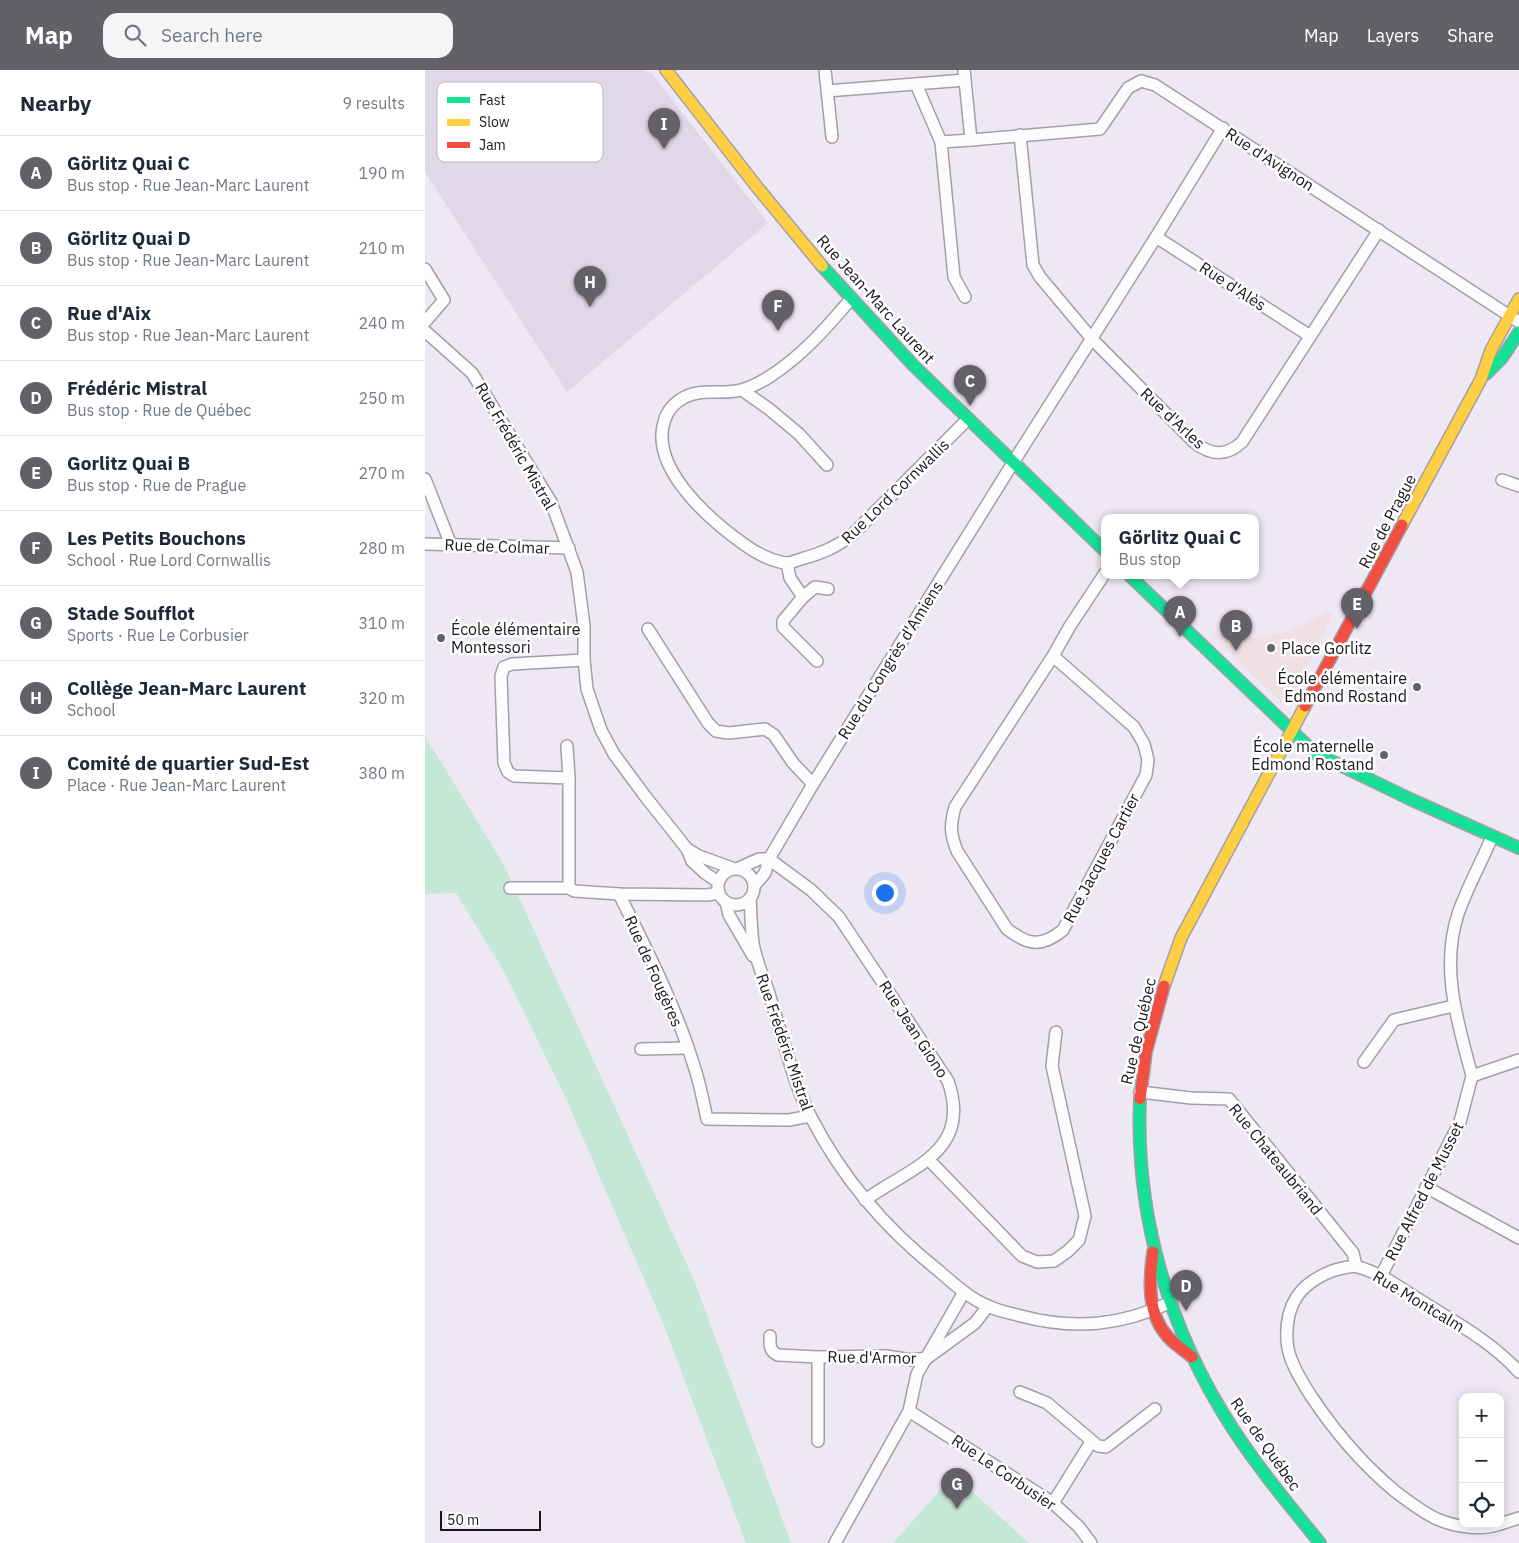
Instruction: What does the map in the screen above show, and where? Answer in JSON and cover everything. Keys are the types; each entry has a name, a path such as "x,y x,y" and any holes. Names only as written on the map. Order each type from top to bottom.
{"street":[{"name":"Rue Jean-Marc Laurent","path":"667,70 795,233 851,299 968,420 1101,547"},
{"path":"825,70 832,137"},
{"path":"827,90 917,84 965,75 971,140"},
{"name":"Rue d'Avignon","path":"1020,135 1100,129 1128,88 1141,81 1155,84 1514,319"},
{"path":"917,84 941,142 954,277 965,297"},
{"name":"Rue du Congrès d'Amiens","path":"754,886 765,873 769,859 813,784 1013,463 1157,237 1223,128"},
{"path":"941,142 1020,135"},
{"name":"Rue d'Arles","path":"1020,135 1033,265 1040,277 1092,339 1205,451 1214,453 1224,452 1235,449 1242,442 1379,230"},
{"name":"Rue d'Alès","path":"1157,237 1311,336"},
{"path":"425,269 444,300 425,322"},
{"path":"803,597 790,578 787,563 753,550 717,523 694,501 665,457 661,430 665,418 673,406 686,397 701,392 742,390 768,378 800,354 829,326 851,299"},
{"name":"Rue de Prague","path":"1291,730 1481,379 1491,350 1514,319 1519,299"},
{"name":"Rue Frédéric Mistral","path":"425,331 473,373 551,502 577,572 584,626 584,660 587,689 601,730 614,754 687,848 693,861 721,893 729,915 759,966"},
{"name":"Rue de Prague","path":"1481,379 1502,358 1519,332"},
{"path":"742,390 799,434 827,465"},
{"name":"Rue Lord Cornwallis","path":"787,563 823,553 852,535 968,420"},
{"path":"425,478 451,545"},
{"path":"1502,480 1519,486"},
{"name":"Rue de Colmar","path":"425,544 569,548"},
{"name":"Rue Jacques Cartier","path":"1053,656 1134,727 1144,744 1148,760 1146,775 1063,930 1053,938 1033,943 1019,938 1007,929 957,851 952,838 951,823 955,807 1101,579"},
{"path":"1134,579 1315,753 1519,848"},
{"path":"817,661 783,627 783,620 803,597 815,587 828,588"},
{"path":"648,629 708,723 716,731 728,733 765,729 774,735 793,764 813,784"},
{"path":"569,778 514,776 508,772 504,763 501,676 504,667 512,664 584,660"},
{"name":"Rue de Québec","path":"1291,730 1181,938 1158,1004 1145,1060 1140,1092 1139,1141 1142,1189 1154,1247 1171,1302 1193,1358 1234,1430 1285,1500 1320,1543"},
{"path":"567,746 569,778 569,888"},
{"path":"1493,837 1458,915 1449,958 1453,1006 1472,1076 1519,1060"},
{"name":"Rue Frédéric Mistral","path":"687,848 699,856 735,868"},
{"path":"735,868 750,874 754,886 751,898 744,904 735,905 721,893 726,871 759,859 769,859"},
{"name":"Rue Jean Giono","path":"769,859 811,890 839,917 948,1081 954,1098 955,1116 949,1134 941,1148 929,1160 865,1200"},
{"name":"Rue de Fougères","path":"510,888 569,888 574,891 619,894 721,893"},
{"name":"Rue de Fougères","path":"619,894 660,979 688,1048 695,1068 707,1119 789,1120 810,1116"},
{"name":"Rue Frédéric Mistral","path":"751,898 753,943 759,966 791,1068 810,1116 825,1144 849,1180 886,1224 920,1256 964,1292 988,1306 1044,1322 1077,1325 1103,1324 1154,1310 1171,1302"},
{"path":"1365,1062 1394,1020 1453,1006"},
{"path":"929,1160 1022,1256 1037,1262 1054,1261 1079,1240 1085,1216 1052,1066 1056,1032"},
{"name":"Rue de Fougères","path":"641,1048 688,1048"},
{"name":"Rue Alfred de Musset","path":"1381,1276 1460,1122 1472,1076"},
{"name":"Rue Chateaubriand","path":"1140,1092 1191,1098 1229,1099 1353,1253 1356,1266"},
{"path":"1426,1187 1519,1238"},
{"name":"Rue de Québec","path":"1154,1247 1150,1266 1150,1291 1154,1310 1159,1324 1168,1337 1193,1358"},
{"name":"Rue Montcalm","path":"1459,1526 1419,1510 1401,1496 1360,1460 1322,1413 1303,1384 1292,1362 1287,1343 1290,1306 1304,1287 1316,1278 1335,1270 1356,1266 1381,1276 1481,1338 1519,1372"},
{"path":"835,1543 909,1411 917,1374 964,1292"},
{"path":"927,1358 975,1323 988,1306"},
{"name":"Rue d'Armor","path":"771,1336 770,1349 778,1355 886,1356 912,1360 927,1358"},
{"name":"Rue d'Armor","path":"818,1356 818,1442"},
{"path":"1020,1392 1047,1402 1091,1442 1098,1446 1106,1447 1155,1409"},
{"name":"Rue Le Corbusier","path":"909,1411 1053,1503 1079,1527 1091,1543"},
{"path":"1053,1503 1091,1442"},
{"path":"1504,1523 1519,1518"}],"shaded area":[{"path":"425,70 643,70 652,74 768,223 567,392 425,172"},
{"name":"Place Gorlitz","path":"1330,611 1332,618 1296,687 1288,697 1280,700 1271,694 1210,633 1251,638 1284,633"}],"green space":[{"path":"425,736 504,865 694,1280 791,1543 746,1543 663,1323 567,1101 505,973 456,893 425,894"},
{"path":"954,1475 1029,1543 893,1543"}],"traffic: fast":[{"path":"822,266 913,365 1101,547"},
{"path":"1486,374 1502,358 1519,332"},
{"path":"1133,579 1315,753 1410,799 1519,848"},
{"path":"1140,1099 1140,1143 1143,1186 1150,1229 1174,1312 1191,1353 1210,1391 1233,1429 1264,1473 1320,1543"}],"traffic: slow":[{"path":"666,70 757,187 822,266"},
{"path":"1402,525 1481,379 1491,350 1519,299"},
{"path":"1164,986 1181,938 1305,706"}],"traffic: jam":[{"path":"1305,706 1402,525"},
{"path":"1140,1099 1146,1052 1164,986"},
{"path":"1153,1252 1150,1286 1156,1318 1168,1337 1192,1357"}],"place":[{"name":"Comité de quartier Sud-Est","path":"664,149"},
{"name":"Collège Jean-Marc Laurent","path":"590,307"},
{"name":"Les Petits Bouchons","path":"778,331"},
{"name":"Rue d'Aix","path":"970,406"},
{"name":"Gorlitz Quai B","path":"1357,629"},
{"name":"Görlitz Quai C","path":"1180,637"},
{"name":"École élémentaire Montessori","path":"441,638"},
{"name":"Place Gorlitz","path":"1271,648"},
{"name":"Görlitz Quai D","path":"1236,651"},
{"name":"École élémentaire Edmond Rostand","path":"1417,687"},
{"name":"École maternelle Edmond Rostand","path":"1384,755"},
{"name":"Frédéric Mistral","path":"1186,1311"},
{"name":"Stade Soufflot","path":"957,1509"}]}
